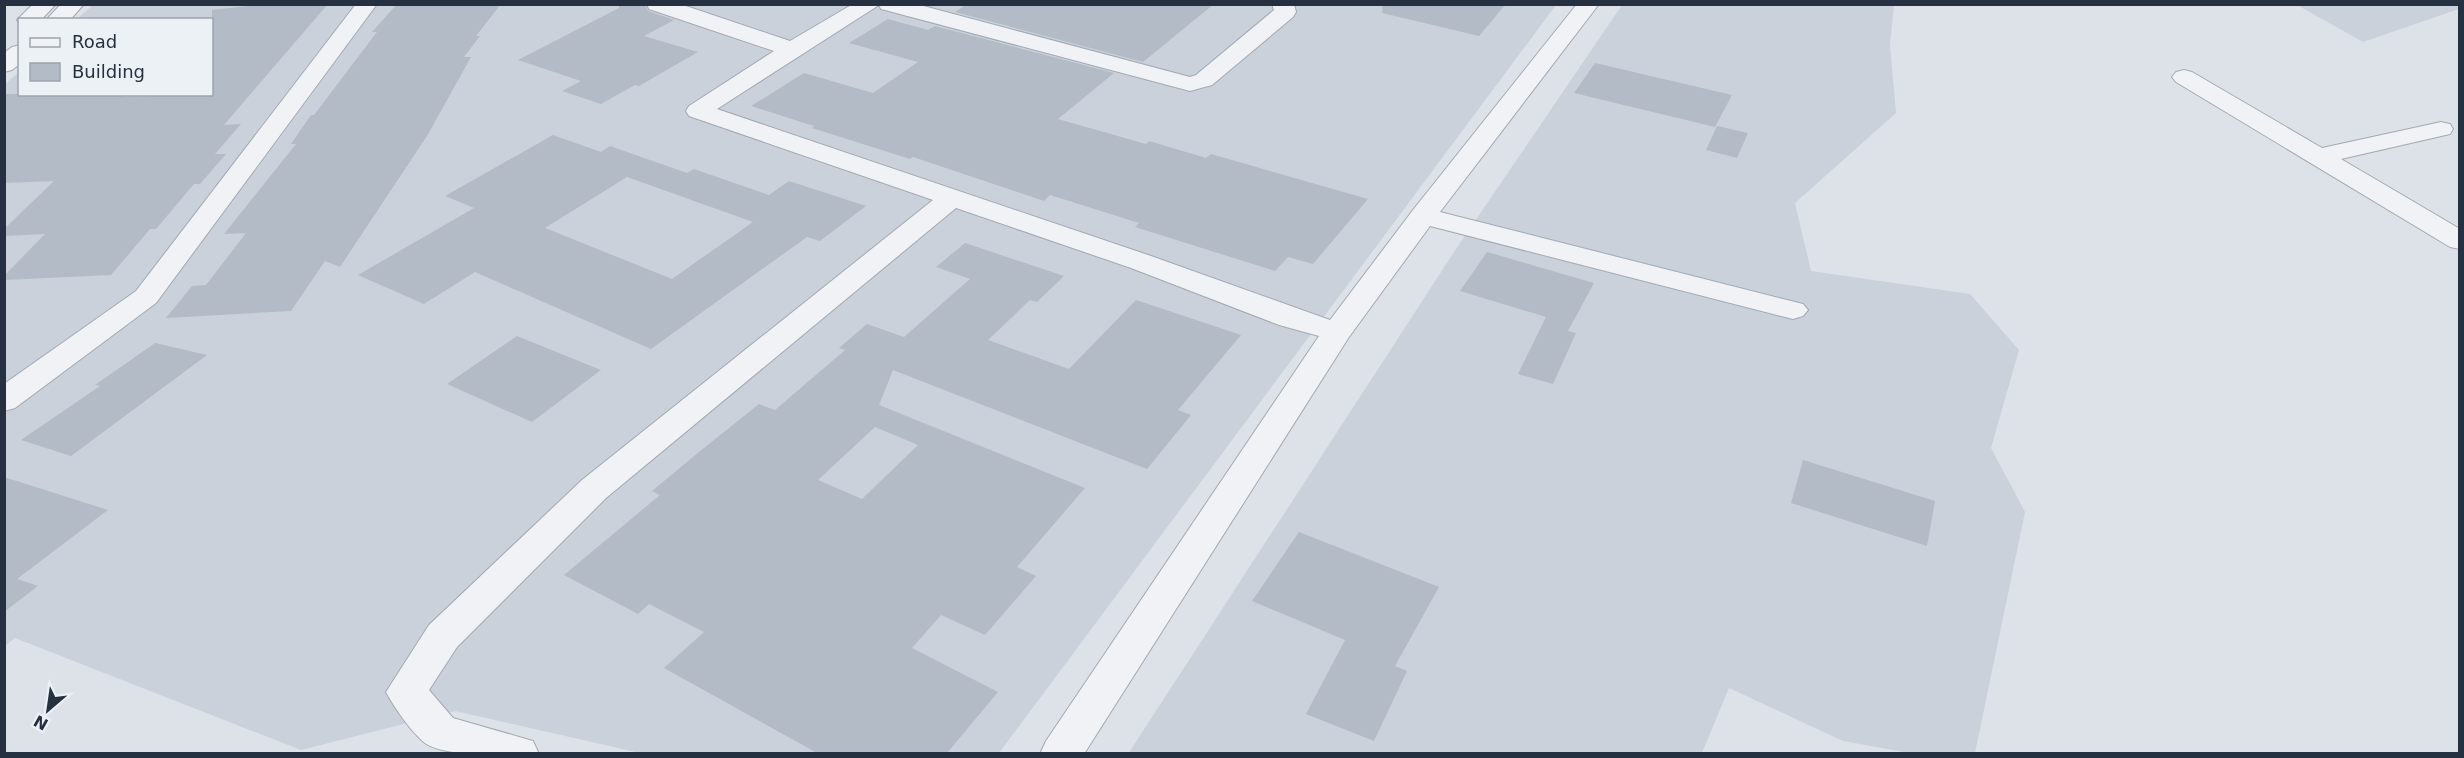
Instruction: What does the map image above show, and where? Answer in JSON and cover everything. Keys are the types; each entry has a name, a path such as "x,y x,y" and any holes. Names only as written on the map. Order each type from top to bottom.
{"street":[{"path":"30,18 46,4"},
{"path":"59,18 74,4"},
{"path":"4,400 146,297 368,4"},
{"path":"657,4 792,49"},
{"path":"869,4 792,49 698,111 1141,262 1290,318 1337,332"},
{"path":"889,4 942,10 1184,83 1200,82 1285,12 1283,4"},
{"path":"1060,753 1337,332 1423,216 1589,4"},
{"path":"4,39 18,28"},
{"path":"4,65 18,54"},
{"path":"2184,77 2460,241"},
{"path":"2318,157 2441,129"},
{"path":"518,753 440,732 406,692 443,636 594,489 952,198"},
{"path":"1423,216 1793,310"}],"shaded area":[{"path":"94,4 1556,5 999,753 640,753 455,711 301,750 15,638 5,646 4,85 18,73 18,96 213,96 213,18 78,18"},
{"path":"2459,4 2459,9 2363,42 2297,5"},
{"path":"1622,5 1894,5 1890,45 1896,113 1795,203 1811,271 1970,294 2019,350 1991,448 2025,512 1975,753 1910,753 1843,741 1729,688 1702,753 1128,754 1456,249"}],"building":[{"path":"264,4 328,4 224,125 241,124 215,154 226,154 200,184 194,184 156,229 150,229 111,275 4,280 4,276 45,234 4,236 4,229 54,181 4,183 4,94 18,94 18,96 213,96 212,10"},
{"path":"397,4 501,4 476,36 480,36 464,57 471,57 427,136 340,267 325,261 291,311 166,318 192,286 206,285 246,233 224,234 296,144 291,144 377,32 372,32"},
{"path":"619,4 645,4 648,11 674,20 644,36 698,52 639,86 635,85 601,104 562,91 581,81 518,60 619,8"},
{"path":"967,4 1214,4 1143,62 955,12"},
{"path":"1383,4 1506,4 1479,36 1382,13"},
{"path":"888,19 928,30 935,26 1114,73 1058,119 1146,144 1149,141 1206,158 1211,154 1368,199 1313,264 1288,257 1275,271 1135,227 1139,223 1050,195 1044,201 913,157 910,159 812,128 814,126 751,106 804,73 873,93 918,62 849,43"},
{"path":"1595,63 1732,95 1715,127 1574,93"},
{"path":"1717,126 1748,133 1737,158 1706,150"},
{"path":"553,135 601,152 610,146 687,173 694,169 769,195 789,181 866,206 820,241 807,237 651,349 475,272 424,304 358,275 474,208 445,196","holes":["627,177 753,222 672,279 545,228"]},
{"path":"965,243 1064,276 1037,302 1030,300 988,340 1069,369 1136,300 1241,335 1178,410 1191,415 1147,469 893,370 879,405 1085,488 1017,567 1036,576 985,635 941,615 912,648 998,692 947,753 817,753 664,668 704,632 649,604 638,614 564,575 660,495 652,491 699,452 759,404 775,410 845,350 839,348 867,324 904,337 970,279 936,267","holes":["875,427 918,445 862,499 818,480"]},
{"path":"1487,252 1594,283 1568,331 1576,333 1553,384 1518,374 1546,317 1460,291"},
{"path":"517,336 601,370 532,422 447,384"},
{"path":"155,343 207,355 71,456 21,440 100,386 95,385"},
{"path":"1803,460 1935,501 1927,546 1791,503"},
{"path":"4,477 108,510 17,579 38,586 4,612"},
{"path":"1299,532 1439,587 1395,666 1407,671 1374,741 1306,714 1345,640 1252,601"}]}
